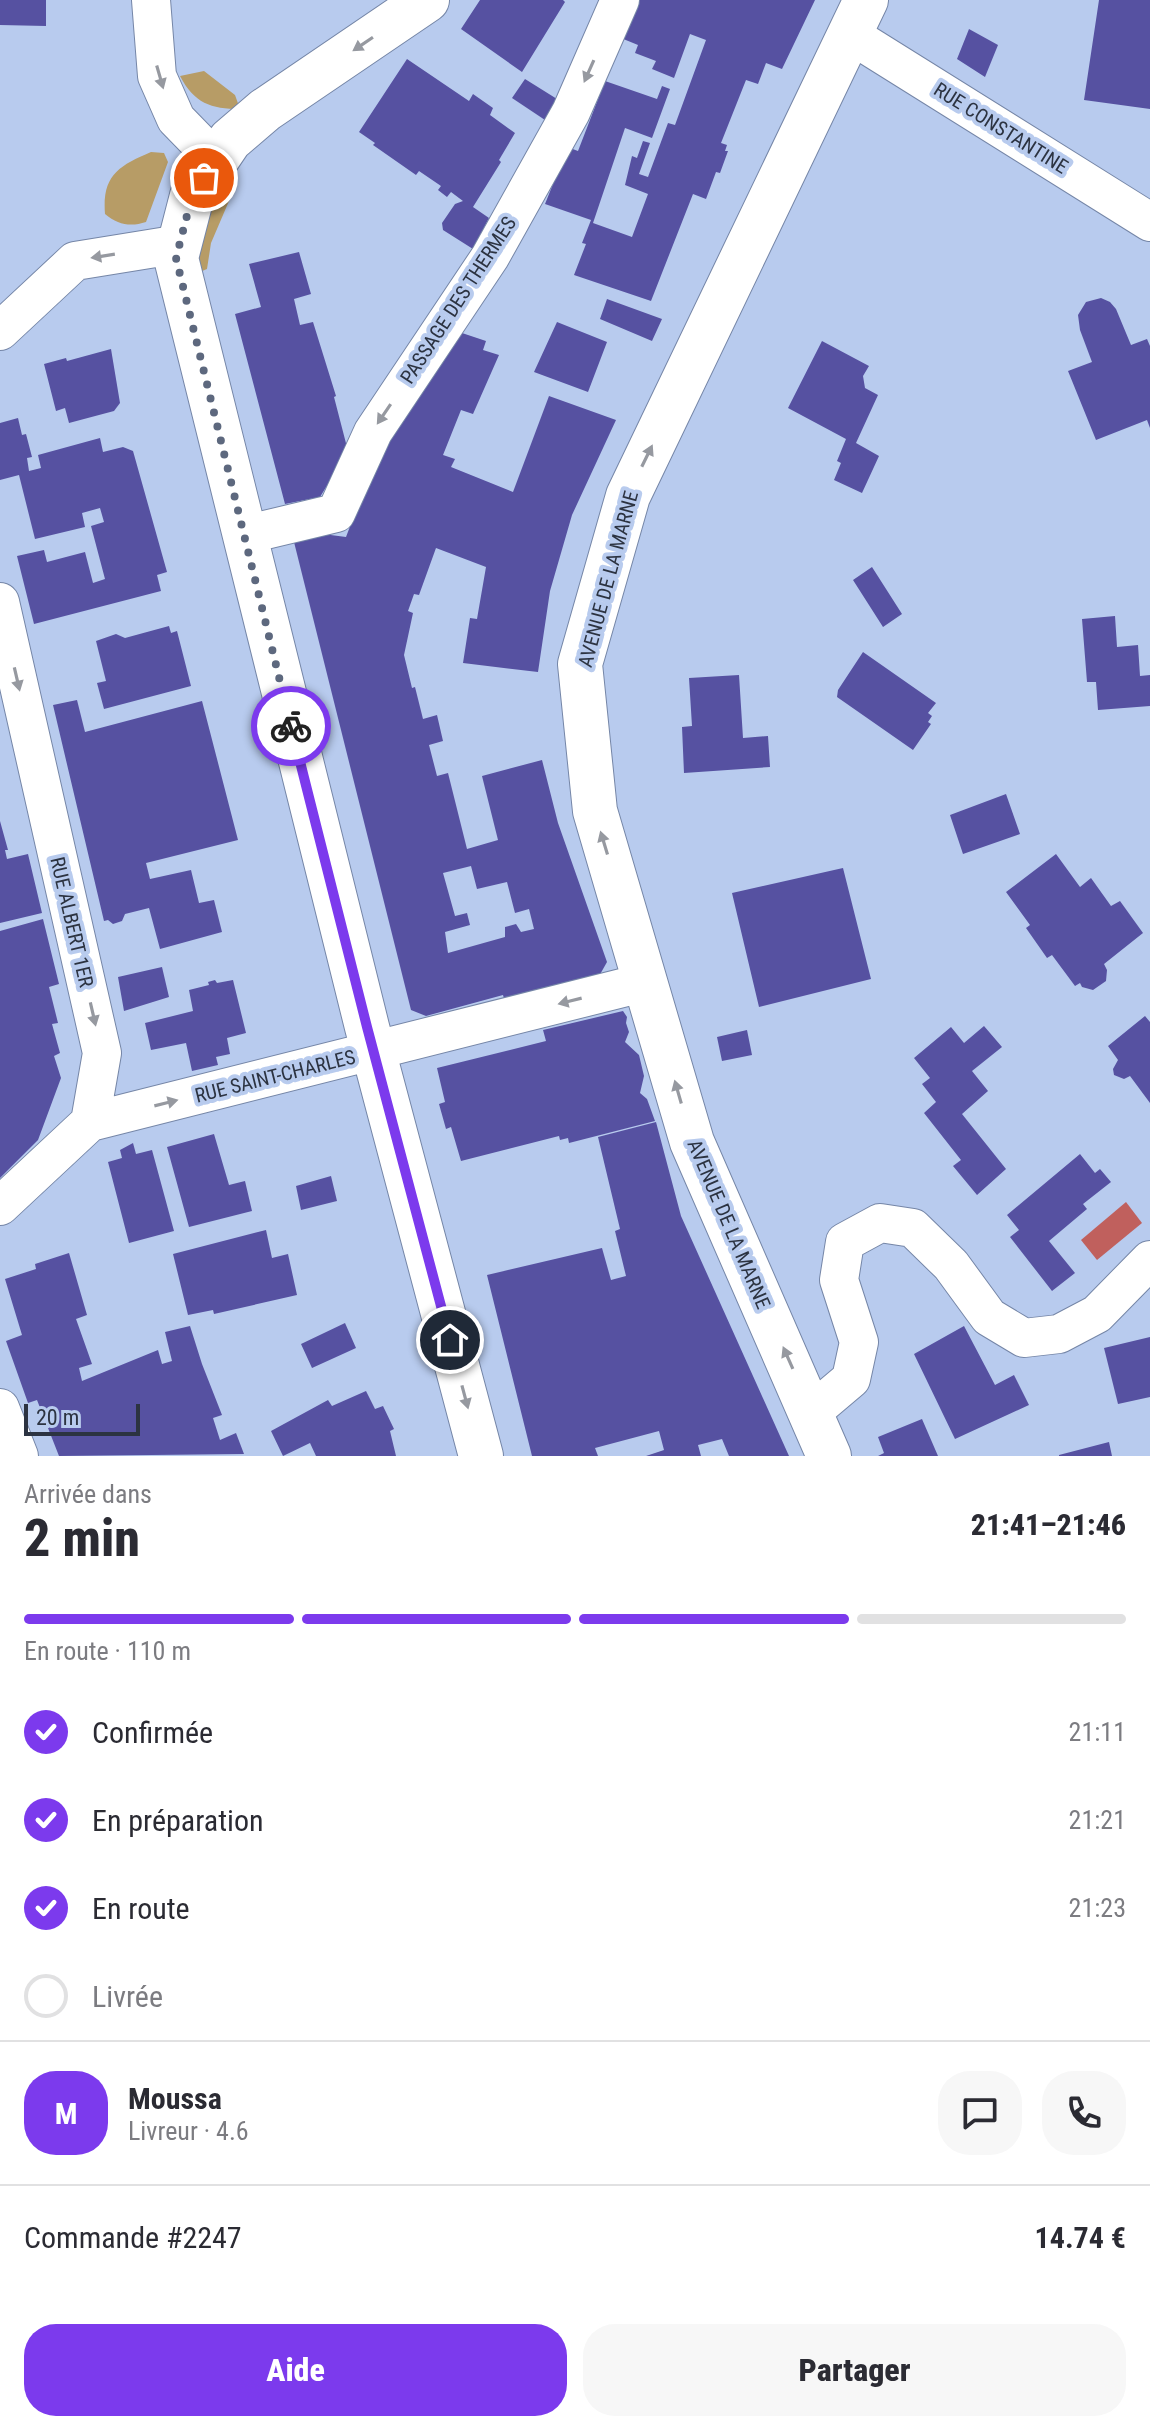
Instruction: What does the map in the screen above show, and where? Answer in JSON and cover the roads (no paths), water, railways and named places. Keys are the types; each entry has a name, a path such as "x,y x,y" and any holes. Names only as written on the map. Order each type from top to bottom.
{"main road":[{"path":"427,0 265,110 230,140 192,196 178,251 244,535 374,1051 481,1456"},
{"name":"AVENUE DE LA MARNE","path":"829,1456 692,1142 595,811 580,664 628,496 858,18"}],"street":[{"path":"151,0 157,76 176,119 216,160"},
{"name":"PASSAGE DES THERMES","path":"244,535 336,513 373,432 490,257 571,112 620,0"},
{"name":"RUE CONSTANTINE","path":"858,18 1150,222"},
{"path":"0,331 75,261 178,251"},
{"name":"RUE ALBERT 1ER","path":"0,602 102,1053 90,1122"},
{"name":"RUE SAINT-CHARLES","path":"90,1122 646,982"},
{"path":"0,1206 90,1122"},
{"path":"812,1412 851,1379 859,1342 839,1280 845,1242 880,1223 913,1228 951,1265 989,1317 1024,1338 1059,1334 1097,1314 1150,1260"},
{"path":"0,1408 19,1456"}]}
